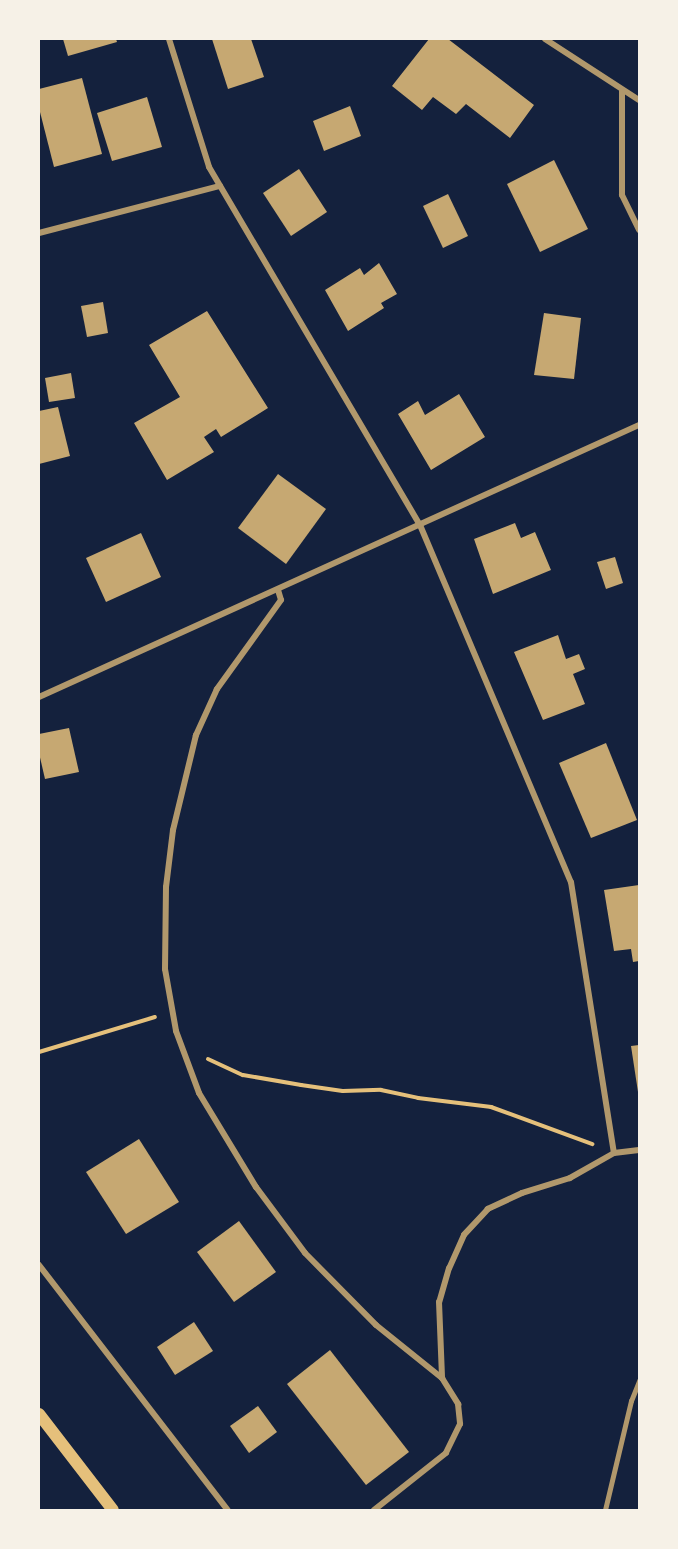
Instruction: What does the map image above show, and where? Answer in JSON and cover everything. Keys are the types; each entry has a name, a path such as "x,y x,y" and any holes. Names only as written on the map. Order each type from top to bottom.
{"main road":[{"path":"39,1414 113,1510"}],"street":[{"path":"169,39 209,167 420,525 571,882 614,1153"},
{"path":"545,39 639,100"},
{"path":"622,91 622,195 639,230"},
{"path":"39,233 220,186"},
{"path":"39,697 639,425"},
{"path":"278,590 281,600 217,689 196,735 173,830 166,887 165,969 182,1048 199,1093 256,1187 305,1254 376,1325 442,1378 458,1404 460,1424 446,1453 374,1510"},
{"path":"442,1378 439,1302 449,1268 464,1235 488,1209 522,1193 570,1178 614,1153 639,1150"},
{"path":"39,1264 228,1510"}],"lane":[{"path":"605,1510 631,1401 639,1381"}],"path":[{"path":"39,1052 173,1012"},
{"path":"182,1048 243,1075 343,1091 381,1090 418,1098 491,1107 614,1153"}],"building":[{"path":"63,39 116,39 117,42 68,56"},
{"path":"212,39 251,39 264,77 228,89"},
{"path":"429,39 448,39 534,105 510,138 466,104 456,114 433,97 422,110 392,86"},
{"path":"82,78 102,154 54,167 39,108 39,89"},
{"path":"147,97 162,147 112,161 97,113"},
{"path":"350,106 361,136 324,151 313,121"},
{"path":"554,160 588,229 540,252 507,184"},
{"path":"299,169 327,212 291,236 263,193"},
{"path":"448,194 468,236 443,248 423,206"},
{"path":"379,263 397,294 381,303 384,308 348,331 325,290 360,268 364,275"},
{"path":"103,302 108,333 87,337 81,306"},
{"path":"207,311 268,408 221,437 216,429 204,437 214,452 167,480 134,423 180,397 149,345"},
{"path":"544,313 581,318 574,379 534,375"},
{"path":"71,373 75,398 49,402 45,378"},
{"path":"459,394 485,437 431,470 398,414 418,401 425,415"},
{"path":"58,407 70,456 39,464 39,411"},
{"path":"278,474 326,509 286,564 238,528"},
{"path":"515,523 521,538 535,532 551,570 493,594 474,539"},
{"path":"141,533 161,577 106,602 86,558"},
{"path":"615,557 623,583 606,589 597,562"},
{"path":"558,635 566,659 579,654 585,669 573,674 585,704 543,720 514,652"},
{"path":"69,728 79,772 45,779 39,753 39,734"},
{"path":"606,743 637,820 591,838 559,763"},
{"path":"639,885 639,961 633,962 631,949 614,951 604,890"},
{"path":"639,1045 639,1092 638,1092 631,1046"},
{"path":"139,1139 179,1202 126,1234 86,1172"},
{"path":"239,1221 276,1272 234,1302 197,1252"},
{"path":"194,1322 213,1351 175,1375 157,1347"},
{"path":"330,1350 409,1452 366,1485 287,1384"},
{"path":"258,1406 277,1432 249,1453 230,1426"}]}
